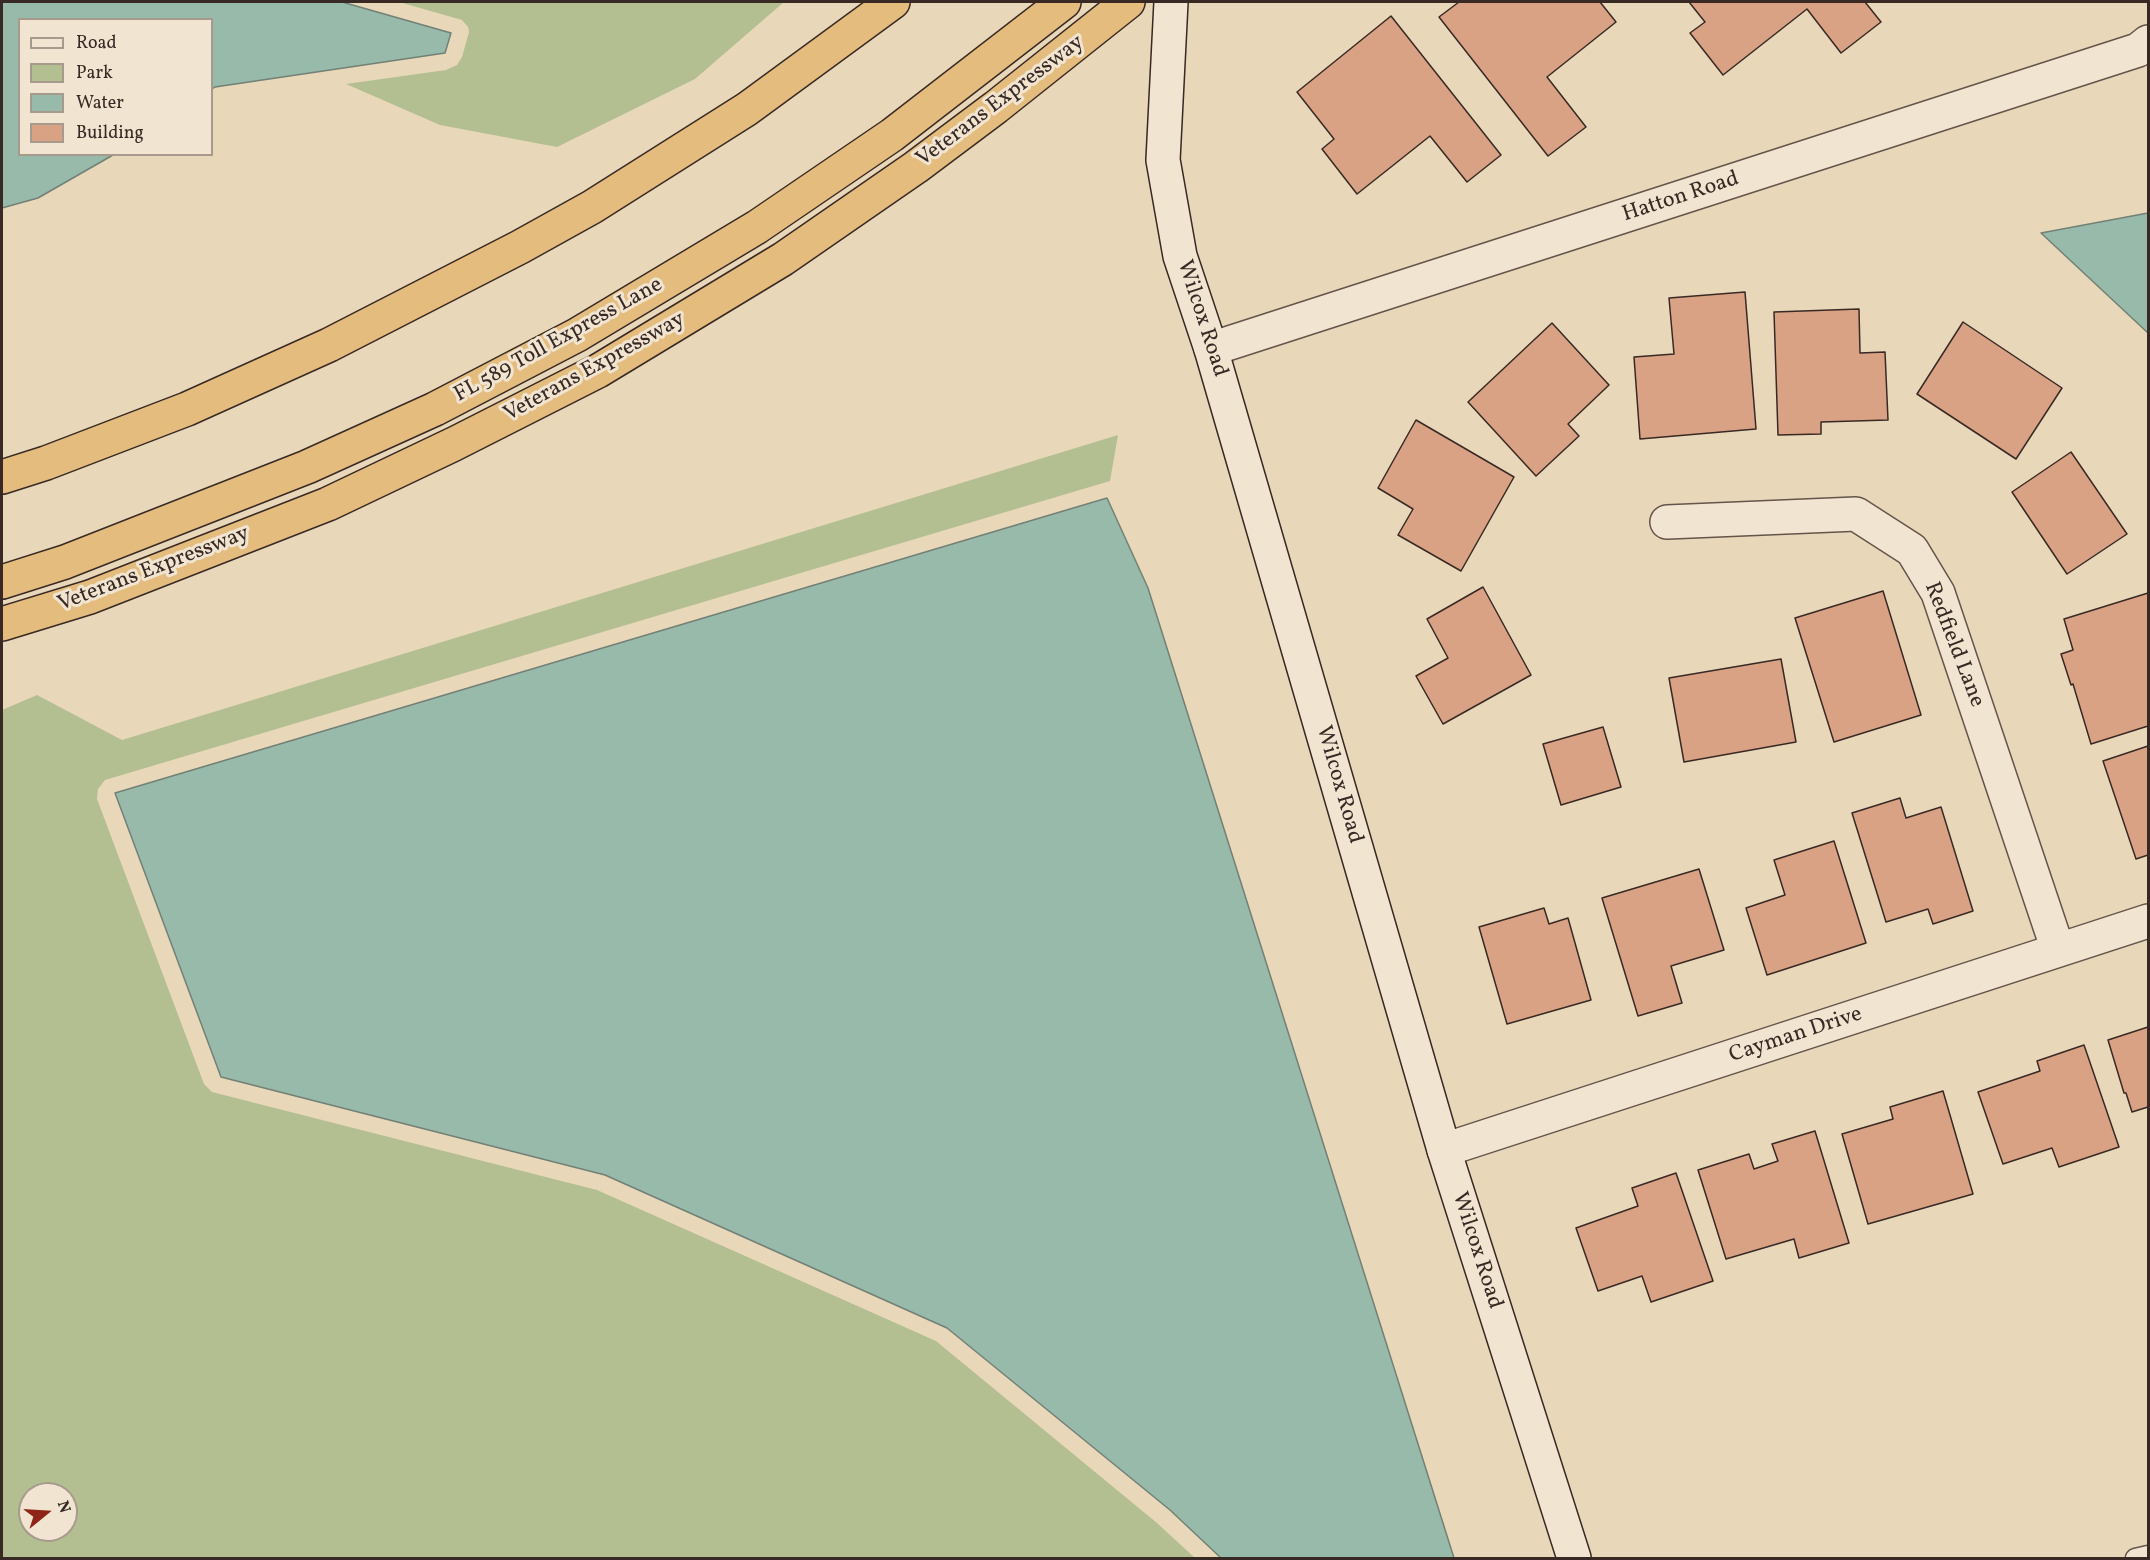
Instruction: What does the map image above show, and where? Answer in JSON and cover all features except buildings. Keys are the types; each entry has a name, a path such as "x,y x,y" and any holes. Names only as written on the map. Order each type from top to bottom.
{"highway":[{"path":"2,477 46,463 187,409 329,345 520,247 592,207 747,109 893,2"},
{"name":"FL 589 Toll Express Lane","path":"2,582 65,562 307,467 435,409 577,335 766,220 892,135 1064,2"},
{"name":"Veterans Expressway","path":"2,624 90,597 328,504 454,444 598,371 783,259 916,167 1128,2"}],"street":[{"name":"Wilcox Road","path":"1171,2 1162,160 1180,256 1211,349 1444,1150 1574,1558"},
{"name":"Hatton Road","path":"1211,349 2138,50 2148,42"},
{"name":"Redfield Lane","path":"1667,522 1856,514 1912,550 1938,593 2058,950"},
{"name":"Cayman Drive","path":"1444,1150 2148,921"}],"lane":[{"path":"2135,1558 2148,1556"}],"green space":[{"path":"399,2 784,2 695,79 557,147 440,125 346,84 446,70 457,65 462,57 469,32 462,20"},
{"path":"1118,435 1110,481 105,780 98,789 97,799 204,1084 212,1092 597,1190 936,1341 1157,1523 1195,1558 2,1558 2,710 37,695 122,740"}],"water":[{"path":"2,2 342,2 451,33 445,53 213,88 213,18 18,18 18,156 111,156 38,198 2,208"},
{"path":"2148,213 2148,333 2041,233"},
{"path":"1107,498 1148,588 1454,1558 1221,1558 1170,1510 947,1328 605,1175 221,1077 115,793"}]}
